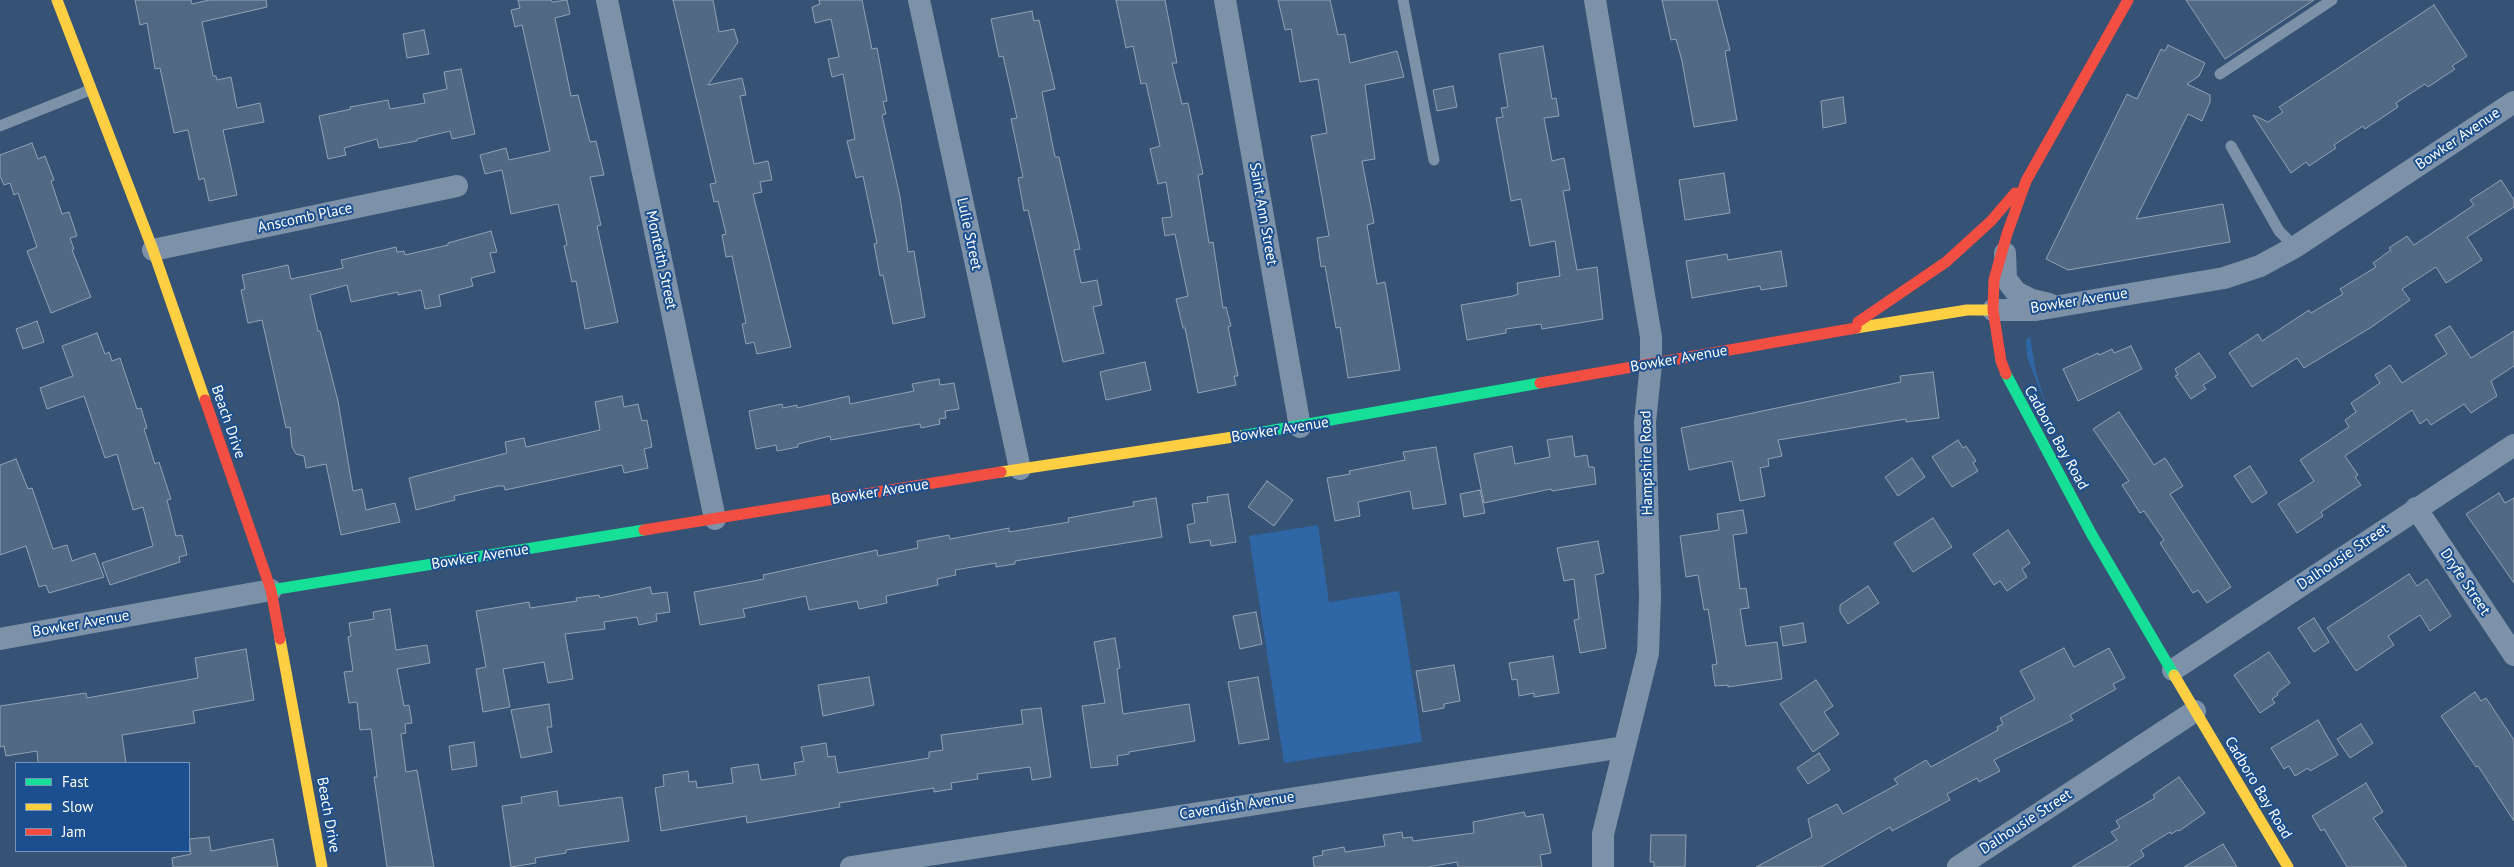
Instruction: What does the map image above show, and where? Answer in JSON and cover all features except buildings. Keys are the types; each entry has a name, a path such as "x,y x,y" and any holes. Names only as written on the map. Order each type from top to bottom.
{"main road":[{"name":"Beach Drive","path":"57,0 153,250 271,590 322,867"},
{"name":"Cadboro Bay Road","path":"2128,0 2026,181 2007,234 1994,280 1993,310 2001,361 2009,384 2092,535 2288,867"},
{"path":"1844,330 1893,300 1946,262 1990,221 2026,181"},
{"name":"Bowker Avenue","path":"271,590 715,520 1020,469 1300,427 1844,330 1967,310 1993,310"}],"street":[{"name":"Monteith Street","path":"607,0 715,520"},
{"name":"Lulie Street","path":"919,0 1020,469"},
{"name":"Saint Ann Street","path":"1226,0 1300,427"},
{"name":"Hampshire Road","path":"1595,0 1650,328 1651,364 1645,422 1650,597 1648,653 1603,834 1603,867"},
{"name":"Bowker Avenue","path":"1993,310 2036,310 2224,278 2260,266 2294,247 2514,102"},
{"name":"Anscomb Place","path":"153,250 457,186"},
{"path":"2007,234 2006,279 2016,292 2032,300 2058,306"},
{"name":"Dalhousie Street","path":"2173,670 2514,445"},
{"name":"Dryfe Street","path":"2416,508 2514,655"},
{"name":"Bowker Avenue","path":"0,639 271,590"},
{"name":"Dalhousie Street","path":"1958,867 2195,711"},
{"name":"Cavendish Avenue","path":"851,867 1624,747"}],"lane":[{"path":"1403,0 1434,160"},
{"path":"2220,74 2332,0"},
{"path":"0,126 90,90"},
{"path":"2231,146 2279,231 2294,247"}],"shaded area":[{"path":"2030,336 2036,372 2047,408 2027,357 2026,341"},
{"path":"1318,525 1329,602 1399,591 1422,742 1284,763 1249,536"}],"traffic: fast":[{"path":"2006,374 2092,535 2174,675"},
{"path":"1240,436 1540,383"},
{"path":"271,590 644,530"}],"traffic: slow":[{"path":"57,0 153,250 205,400"},
{"path":"1856,328 1967,310 1993,310"},
{"path":"1001,472 1240,436"},
{"path":"280,639 322,867"},
{"path":"2174,675 2288,867"}],"traffic: jam":[{"path":"2006,374 2001,361 1993,310 1994,280 2007,234 2026,181 2128,0"},
{"path":"1858,322 1946,262 1991,221 2015,193"},
{"path":"1540,383 1856,328"},
{"path":"205,400 271,590 280,639"},
{"path":"644,530 1001,472"}]}
